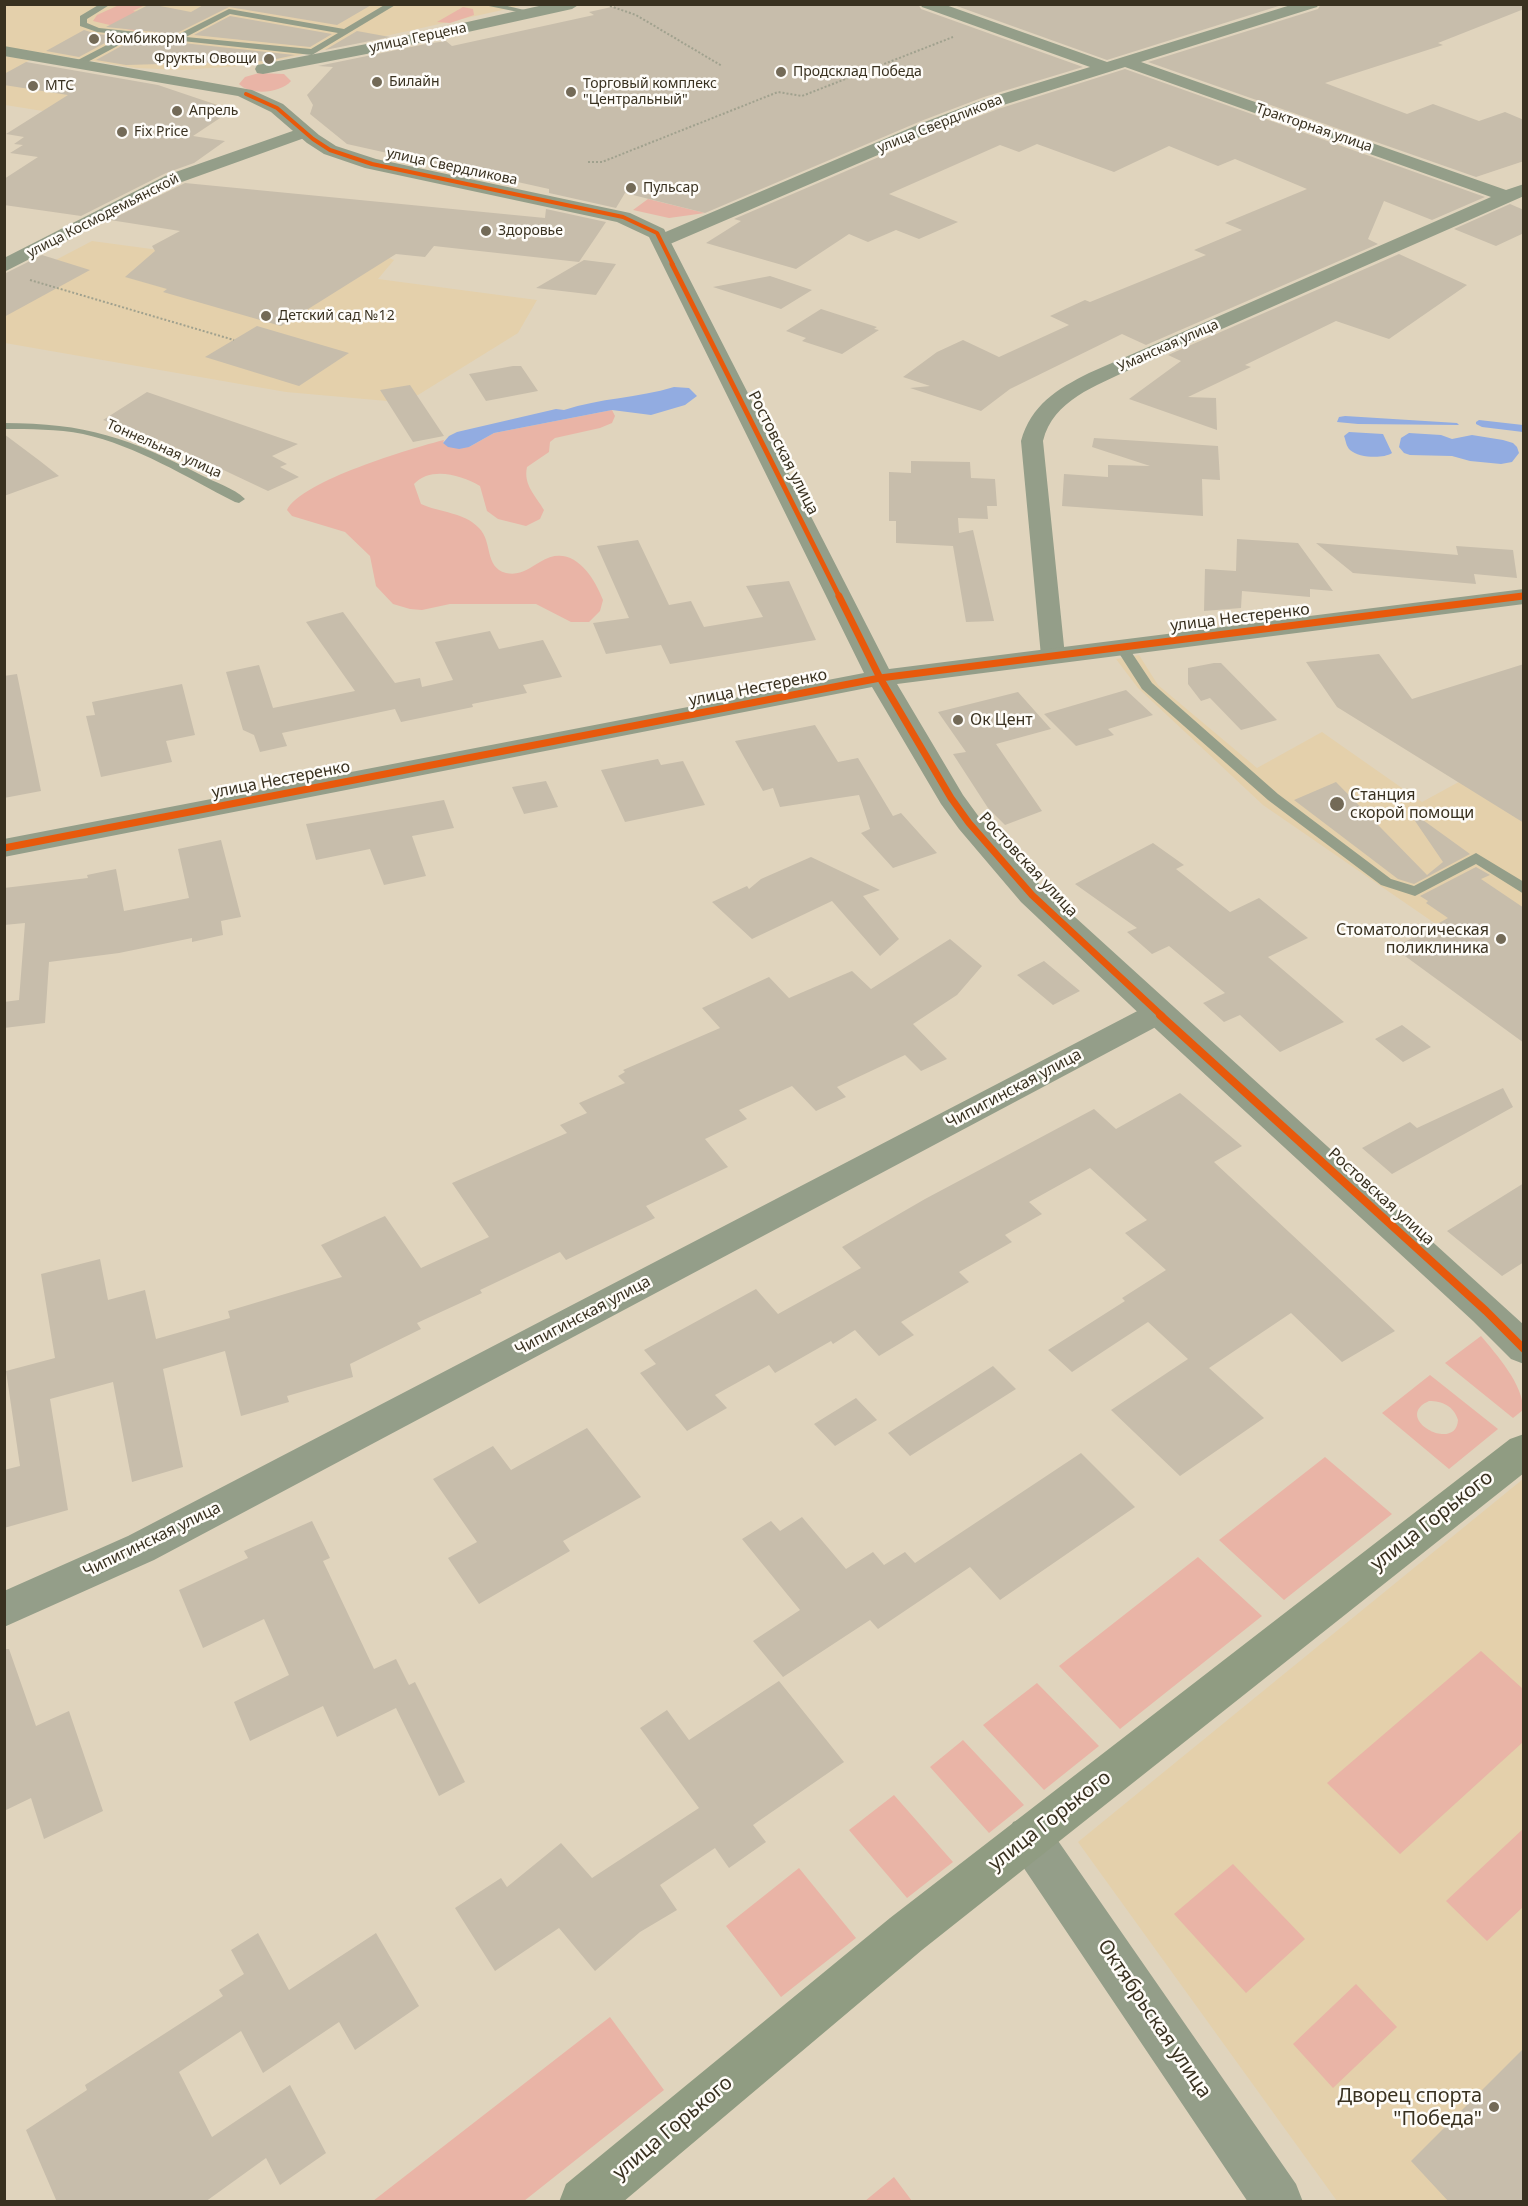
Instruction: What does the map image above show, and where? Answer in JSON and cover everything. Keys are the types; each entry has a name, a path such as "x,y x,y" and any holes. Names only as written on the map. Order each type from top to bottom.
{"main road":[{"name":"улица Горького","path":"584,2202 906,1934 1524,1449"}],"street":[{"name":"улица Герцена","path":"136,72 244,77 572,4"},
{"path":"927,4 1105,67"},
{"name":"улица Свердликова","path":"4,51 136,72 244,77 277,108 330,150 357,160 623,217 651,228 663,240 947,119 1013,95 1312,4"},
{"path":"244,77 287,71 301,78 327,64 382,46"},
{"name":"Тракторная улица","path":"1123,61 1515,192"},
{"path":"244,77 266,94 289,96 301,128"},
{"name":"улица Космодемьянской","path":"4,266 173,178 301,128"},
{"name":"Уманская улица","path":"1053,656 1032,441 1035,425 1048,408 1063,397 1124,365 1515,192"},
{"name":"Ростовская улица","path":"663,240 880,678 951,798 995,855 1032,895 1158,1013 1486,1311 1524,1349"},
{"name":"улица Нестеренко","path":"4,848 880,678 1524,596"},
{"name":"Чипигинская улица","path":"4,1610 141,1548 1158,1013"},
{"name":"Октябрьская улица","path":"1029,1837 1278,2202"}],"lane":[{"path":"107,4 83,18 83,24 97,30 312,52 393,4"},
{"path":"483,4 533,13"},
{"path":"177,38 229,11 345,32"},
{"path":"79,63 135,34"},
{"name":"Тоннельная улица","path":"4,426 66,428 95,434 152,457 239,499"},
{"path":"1121,647 1147,686 1272,798 1386,882 1415,891 1476,858 1524,889"}],"path":[{"path":"610,6 636,15 722,66"},
{"path":"588,162 602,162 778,92 802,96 984,25"},
{"path":"23,278 234,340"}],"shaded area":[{"path":"4,5 525,5 255,65 181,70 136,68 5,47"},
{"path":"119,5 145,5 133,11 162,17 135,31 93,21 97,15"},
{"path":"463,7 473,9 474,15 450,23 437,22"},
{"path":"4,56 30,60 18,67 203,100 232,110 194,135 5,105"},
{"path":"259,73 284,74 291,81 280,88 266,92 244,88 239,84 245,77"},
{"path":"648,199 705,213 669,218 633,210"},
{"name":"Детский сад №12","path":"92,241 270,265 364,248 394,260 378,279 537,300 518,333 418,395 387,401 286,392 5,343 4,287"},
{"path":"612,410 615,416 612,423 555,438 550,442 549,452 527,467 529,485 544,510 540,519 526,526 498,519 487,511 480,486 464,479 437,474 421,478 414,484 421,504 459,516 479,528 486,540 491,560 499,570 511,574 520,572 551,557 562,556 571,558 579,564 593,580 603,600 600,611 589,622 571,622 536,604 450,604 422,610 393,604 376,586 370,556 345,532 292,516 287,510 296,499 334,477 408,450 444,440 443,443 469,447 494,433"},
{"path":"1139,655 1158,685 1257,768 1322,732 1422,802 1523,747 1523,984 1263,805 1138,688 1116,659"},
{"path":"1481,1336 1508,1370 1519,1390 1523,1410 1513,1418 1445,1363"},
{"path":"1430,1375 1498,1429 1449,1469 1382,1413","holes":["1429,1401 1443,1403 1454,1411 1458,1420 1455,1430 1447,1434 1438,1433 1428,1430 1421,1423 1417,1416 1419,1408"]},
{"path":"1325,1457 1392,1514 1284,1600 1219,1540"},
{"path":"1523,1479 1523,2201 1337,2201 1078,1842"},
{"path":"1198,1557 1262,1616 1120,1729 1059,1666"},
{"path":"1481,1651 1523,1689 1523,1742 1400,1854 1327,1783"},
{"path":"1037,1683 1099,1746 1044,1790 983,1725"},
{"path":"963,1740 1024,1805 989,1833 930,1767"},
{"path":"894,1795 953,1862 907,1898 849,1830"},
{"path":"1523,1829 1523,1907 1487,1941 1446,1901"},
{"path":"1233,1864 1305,1939 1246,1993 1174,1914"},
{"path":"799,1868 856,1938 781,1997 726,1926"},
{"path":"1356,1984 1397,2027 1333,2088 1293,2044"},
{"path":"610,2017 664,2090 524,2201 373,2201"},
{"path":"894,2177 912,2201 865,2201"}],"water":[{"path":"674,387 689,388 697,396 685,405 651,415 612,410 494,433 469,447 459,449 448,447 443,443 457,432 556,409 564,410"},
{"path":"1339,417 1457,423 1459,425 1337,422"},
{"path":"1479,420 1523,425 1523,432 1482,427 1476,424"},
{"path":"1349,432 1383,434 1392,453 1371,457 1354,453 1348,447 1344,436"},
{"path":"1409,433 1441,435 1452,439 1472,435 1503,440 1513,443 1519,453 1512,462 1501,464 1470,461 1452,456 1410,455 1404,453 1399,447 1401,438"}],"building":[{"path":"150,4 191,12 205,4 373,4 337,25 229,7 175,34 106,27"},
{"path":"625,4 918,4 921,9 1083,67 984,97 921,121 705,213 625,193 616,208 549,193 549,189 347,144 310,114 313,105 307,95 333,67 318,66 446,41 452,46 594,15 589,12"},
{"path":"951,4 1285,4 1107,60"},
{"path":"1321,4 1524,4 1524,9 1438,43 1443,45 1325,83 1407,114 1433,104 1479,121 1505,112 1524,120 1524,161 1476,177 1148,62 1318,9"},
{"path":"230,16 332,34 310,47 194,35"},
{"path":"84,30 118,36 79,57 46,51"},
{"path":"357,31 390,37 325,50"},
{"path":"136,38 295,55 267,61 126,65 96,60"},
{"path":"26,62 158,85 232,110 193,136 225,141 194,163 166,173 81,216 4,205 4,179 38,157 10,153 23,145 14,144 24,137 6,134 68,95 4,85 4,74"},
{"path":"1125,69 1485,197 1432,220 1384,201 1368,239 1378,244 1146,345 1122,334 1010,389 981,411 910,388 930,386 903,377 937,352 963,340 999,357 1069,325 1050,316 1085,300 1090,302 1206,255 1194,250 1242,230 1225,223 1307,189 1235,159 1218,166 1169,146 1114,172 1037,144 1019,152 1000,145 889,194 958,222 919,239 896,230 868,242 849,234 796,269 706,243 741,221 734,219 935,133 998,109"},
{"path":"185,183 545,218 546,209 606,222 579,262 434,246 425,257 396,254 281,326 163,292 167,289 125,277 155,251 152,246 180,231 110,220"},
{"path":"1510,204 1524,210 1524,233 1496,246 1454,229"},
{"path":"1399,254 1467,285 1389,339 1336,321 1245,365 1251,367 1188,397 1216,398 1217,430 1129,399 1181,361 1168,355"},
{"path":"42,255 90,270 4,317 4,274"},
{"path":"584,260 616,264 596,295 536,288"},
{"path":"770,276 812,290 781,309 713,287"},
{"path":"821,309 877,327 874,329 879,330 842,354 802,341 806,338 786,331"},
{"path":"257,326 349,353 299,386 205,357"},
{"path":"521,366 538,391 486,401 469,374"},
{"path":"410,385 444,436 413,442 380,390"},
{"path":"147,392 298,444 272,456 287,464 280,467 299,477 268,491 162,441 103,420"},
{"path":"4,434 40,461 59,476 4,496"},
{"path":"1094,438 1218,446 1220,480 1202,479 1203,516 1062,506 1064,474 1108,477 1108,465 1150,466 1092,447"},
{"path":"911,461 970,462 971,478 995,479 997,506 987,506 988,519 958,518 959,533 973,530 994,621 966,622 953,546 896,543 896,521 889,521 889,472 911,473"},
{"path":"1237,539 1298,543 1333,591 1310,589 1310,597 1242,591 1241,608 1204,611 1205,569 1236,571"},
{"path":"638,540 669,605 691,601 704,627 763,617 746,586 789,581 816,640 670,664 661,645 606,654 593,623 629,618 597,546"},
{"path":"1316,543 1458,555 1456,546 1513,550 1517,578 1474,574 1476,584 1353,573"},
{"path":"343,612 395,683 420,678 422,687 453,680 435,642 490,631 499,649 543,640 562,677 523,685 527,693 401,722 395,709 282,733 287,746 260,752 254,735 243,730 226,672 259,665 273,708 355,691 306,622"},
{"path":"1379,654 1412,699 1524,664 1524,823 1337,707 1306,662"},
{"path":"1221,663 1277,720 1241,730 1210,698 1201,701 1188,684 1188,668"},
{"path":"17,674 41,791 4,798 4,676"},
{"path":"182,684 195,735 166,741 172,762 101,777 86,716 95,715 92,702"},
{"path":"1126,690 1153,715 1108,729 1114,735 1076,746 1044,714"},
{"path":"1018,692 1051,729 996,744 1042,811 1005,825 988,808 953,754 966,752 938,712"},
{"path":"815,725 838,762 858,758 893,816 901,813 937,853 893,868 861,833 870,829 859,795 780,807 773,788 763,791 735,741"},
{"path":"658,759 661,765 683,761 705,805 625,822 601,770"},
{"path":"546,781 558,807 524,814 512,787"},
{"path":"1336,782 1427,875 1443,862 1413,818 1416,815 1470,854 1414,884 1398,879 1294,800"},
{"path":"444,800 454,828 412,836 426,876 384,885 370,849 316,860 306,824"},
{"path":"221,840 241,917 221,921 223,935 192,942 192,938 119,953 49,962 45,1023 4,1028 4,1002 19,1000 25,923 4,925 4,888 88,878 87,875 116,869 124,911 189,898 178,849"},
{"path":"1153,843 1184,865 1176,869 1230,912 1259,898 1308,938 1268,957 1344,1022 1280,1052 1240,1015 1224,1022 1203,1003 1225,993 1169,946 1152,954 1127,932 1137,928 1075,884"},
{"path":"811,857 880,890 863,896 899,939 880,956 832,901 752,939 712,902 747,886 749,889 761,879"},
{"path":"1476,867 1490,875 1481,879 1524,908 1524,1043 1394,948 1448,918 1420,896"},
{"path":"950,939 982,966 957,995 913,1024 947,1059 921,1071 905,1055 837,1087 846,1097 816,1111 792,1086 739,1110 747,1119 705,1139 728,1167 646,1206 655,1218 566,1260 560,1252 480,1290 482,1293 417,1323 421,1329 350,1364 353,1377 287,1396 289,1402 241,1416 225,1351 163,1369 183,1467 132,1482 113,1382 50,1399 68,1510 4,1528 4,1470 20,1466 6,1371 55,1358 41,1274 100,1259 108,1300 145,1290 156,1339 230,1318 228,1311 342,1277 321,1245 385,1216 421,1268 489,1237 452,1183 567,1133 560,1125 587,1113 579,1103 625,1083 618,1076 625,1072 623,1070 720,1028 702,1008 769,977 789,998 852,971 871,989"},
{"path":"1044,961 1080,991 1053,1005 1017,975"},
{"path":"1402,1025 1431,1047 1403,1062 1375,1039"},
{"path":"1503,1088 1513,1107 1392,1174 1362,1148 1410,1122 1417,1128"},
{"path":"1180,1093 1242,1146 1214,1162 1395,1331 1342,1362 1291,1313 1209,1368 1264,1418 1180,1476 1111,1410 1188,1359 1148,1322 1072,1372 1048,1350 1125,1301 1122,1298 1166,1270 1125,1233 1147,1220 1090,1168 1029,1202 1042,1214 1005,1235 1012,1242 959,1272 969,1282 901,1322 914,1335 879,1356 855,1330 833,1344 831,1341 775,1373 769,1365 715,1395 727,1408 687,1431 640,1373 656,1364 644,1350 756,1289 778,1314 861,1268 842,1247 925,1199 1094,1109 1116,1129"},
{"path":"1524,1183 1524,1262 1502,1276 1447,1231"},
{"path":"993,1366 1016,1389 910,1456 888,1433"},
{"path":"856,1398 877,1420 835,1446 814,1424"},
{"path":"587,1428 641,1497 563,1541 570,1551 479,1604 448,1558 477,1542 433,1479 493,1446 511,1470"},
{"path":"1081,1453 1135,1507 1000,1600 970,1567 878,1629 870,1620 783,1677 753,1641 800,1610 742,1539 771,1521 780,1531 802,1517 846,1569 873,1552 884,1565 905,1552 915,1563"},
{"path":"312,1521 330,1558 323,1561 374,1669 396,1659 409,1685 415,1682 465,1782 439,1796 396,1708 337,1737 323,1706 250,1741 234,1702 289,1675 264,1619 203,1648 179,1590 248,1558 244,1551"},
{"path":"4,1649 9,1649 36,1726 69,1711 103,1811 44,1839 31,1798 4,1811"},
{"path":"779,1681 844,1762 753,1825 766,1842 729,1868 715,1848 660,1885 677,1910 640,1932 595,1971 559,1928 495,1971 455,1908 501,1878 507,1887 561,1843 592,1878 699,1808 640,1728 667,1710 689,1740"},
{"path":"258,1933 289,1990 376,1933 419,2006 355,2050 339,2022 263,2073 241,2031 179,2072 212,2137 290,2085 326,2153 280,2185 266,2158 205,2202 57,2202 26,2130 87,2090 85,2085 223,1996 219,1990 244,1974 231,1950"},
{"name":"Дворец спорта \"Победа\"","path":"1524,2048 1524,2202 1449,2202 1411,2161"}],"cycle path":[{"path":"246,94 277,108 313,139 330,150 372,164 623,217 657,233 880,678 951,798 969,823 1032,895 1158,1013 1486,1311 1524,1349"},
{"path":"4,848 880,678 1524,596"}],"place":[{"name":"Комбикорм","path":"94,39"},
{"name":"Фрукты Овощи","path":"269,59"},
{"name":"Продсклад Победа","path":"781,72"},
{"name":"Билайн","path":"377,82"},
{"name":"МТС","path":"33,86"},
{"name":"Торговый комплекс \"Центральный\"","path":"571,92"},
{"name":"Апрель","path":"177,111"},
{"name":"Fix Price","path":"122,132"},
{"name":"Пульсар","path":"631,188"},
{"name":"Здоровье","path":"486,231"},
{"name":"Детский сад №12","path":"266,316"},
{"name":"Ок Цент","path":"958,720"},
{"name":"Станция скорой помощи","path":"1337,804"},
{"name":"Стоматологическая поликлиника","path":"1501,939"},
{"name":"Дворец спорта \"Победа\"","path":"1494,2107"}]}
